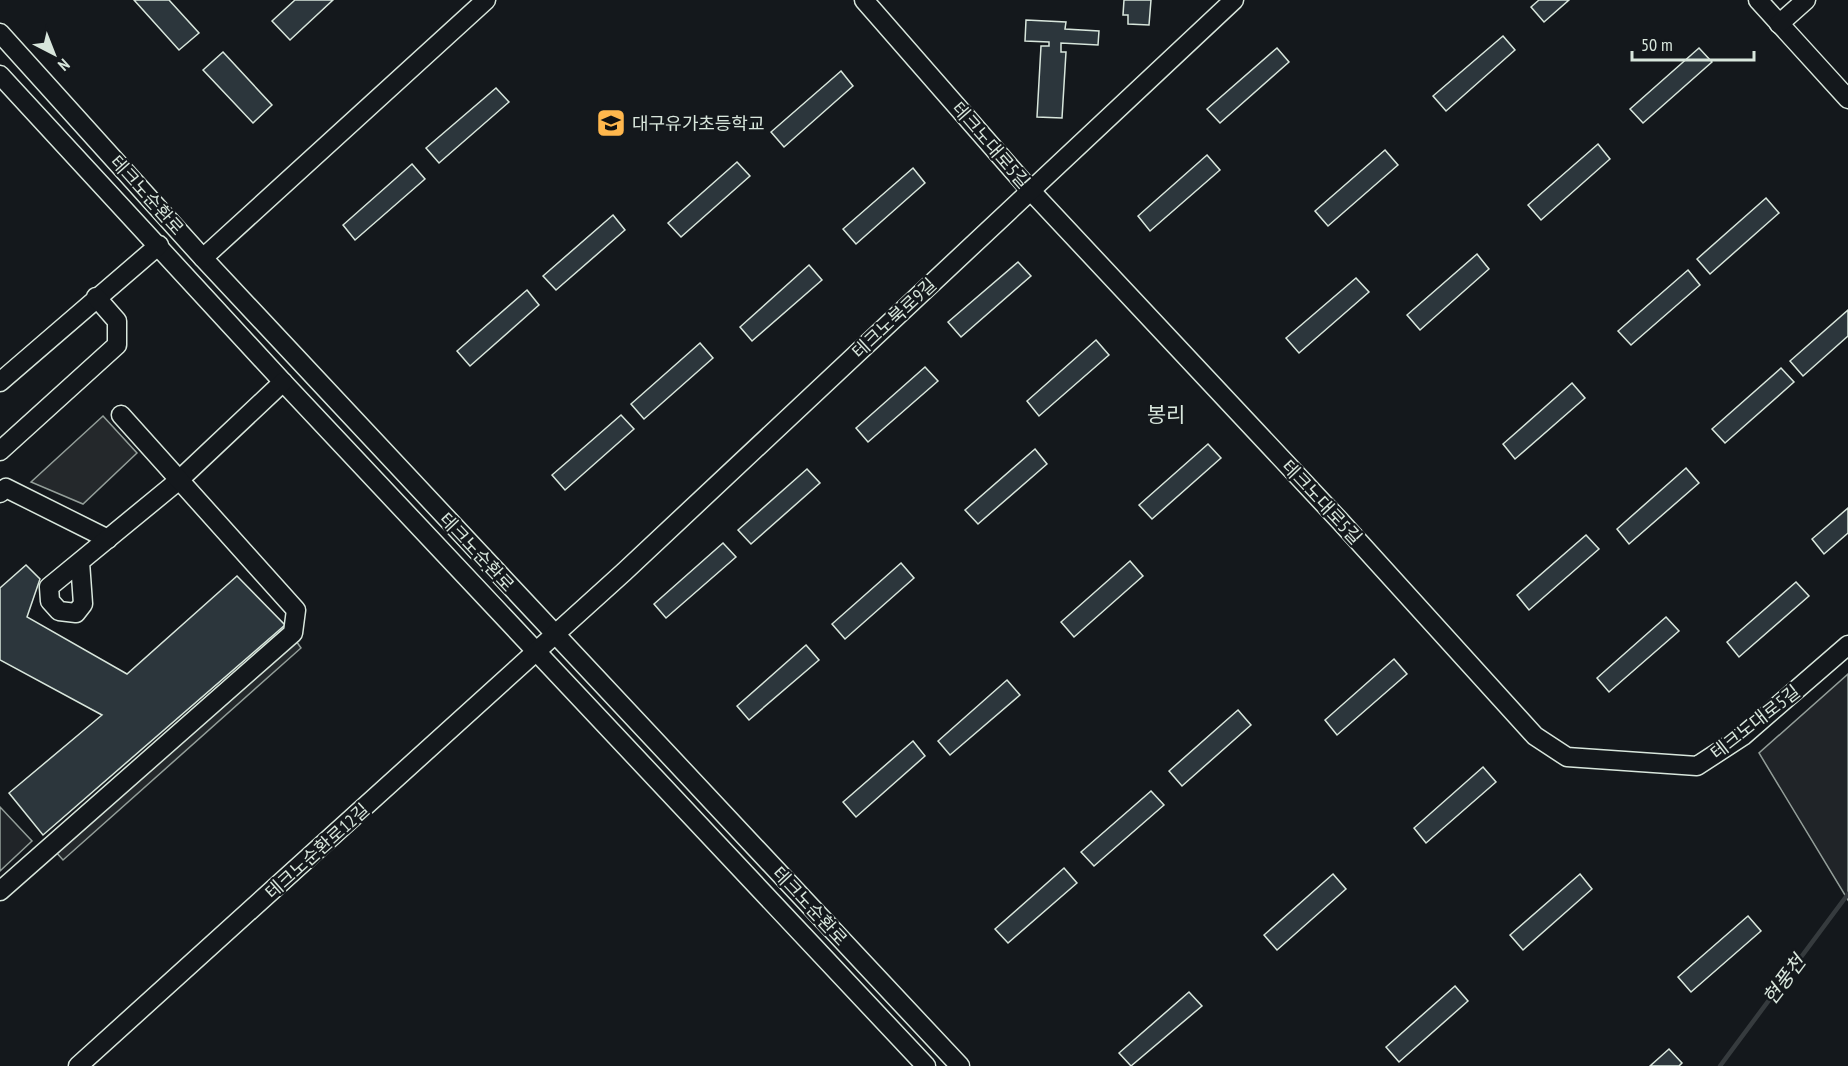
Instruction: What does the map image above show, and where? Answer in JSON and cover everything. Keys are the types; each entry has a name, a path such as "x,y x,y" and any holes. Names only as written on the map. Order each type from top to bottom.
{"street":[{"path":"203,258 486,0"},
{"name":"테크노대로5길","path":"864,0 1030,190 1340,521 1535,736 1567,757 1698,766 1743,736 1848,645"},
{"name":"테크노북로9길","path":"555,635 1234,0"},
{"path":"1758,0 1848,99"},
{"path":"1779,24 1806,0"},
{"name":"테크노순환로","path":"0,33 203,258 960,1066"},
{"name":"테크노순환로","path":"0,75 159,244 283,382 926,1066"},
{"path":"0,382 159,244"},
{"path":"0,451 117,345 117,321 96,297"},
{"path":"80,562 178,481 283,382"},
{"path":"0,891 293,633 296,610 121,415"},
{"path":"0,493 6,488 108,539"},
{"name":"테크노순환로12길","path":"78,1066 555,635"}],"shaded area":[{"path":"103,416 137,453 83,504 31,482"},
{"path":"294,638 301,648 63,860 56,852"},
{"path":"1848,674 1848,900 1759,753"},
{"path":"0,807 32,841 0,871"}],"building":[{"path":"134,0 169,0 199,33 179,50"},
{"path":"295,0 333,0 290,40 272,21"},
{"path":"1124,0 1151,0 1149,25 1128,24 1128,15 1123,15"},
{"path":"1539,0 1569,0 1544,22 1531,7"},
{"path":"1026,20 1066,22 1065,29 1099,31 1098,45 1061,43 1061,52 1066,52 1062,118 1037,117 1041,46 1049,46 1049,42 1025,41"},
{"path":"1503,36 1515,50 1446,111 1433,96"},
{"path":"1277,48 1289,62 1220,123 1207,109"},
{"path":"1699,48 1712,62 1643,123 1630,109"},
{"path":"223,52 272,105 253,123 203,70"},
{"path":"841,71 853,86 784,147 771,132"},
{"path":"496,88 509,102 439,163 426,148"},
{"path":"1598,144 1610,159 1541,220 1528,205"},
{"path":"1385,150 1398,165 1328,226 1315,211"},
{"path":"1207,155 1220,170 1150,231 1138,216"},
{"path":"737,162 750,176 681,237 668,223"},
{"path":"412,164 425,179 355,240 343,225"},
{"path":"913,168 925,183 856,244 843,229"},
{"path":"1766,198 1779,213 1710,274 1697,259"},
{"path":"613,215 625,230 556,290 543,276"},
{"path":"1477,254 1489,269 1420,330 1407,315"},
{"path":"1018,262 1031,276 961,337 948,322"},
{"path":"809,265 822,280 752,341 740,327"},
{"path":"1688,270 1700,285 1631,345 1618,331"},
{"path":"1356,278 1369,292 1299,353 1286,338"},
{"path":"527,290 539,305 470,366 457,351"},
{"path":"1848,310 1848,336 1803,376 1790,361"},
{"path":"1096,340 1109,355 1039,416 1027,401"},
{"path":"700,343 713,358 644,419 631,404"},
{"path":"925,367 938,381 868,442 856,428"},
{"path":"1781,368 1794,382 1725,443 1712,429"},
{"path":"1572,383 1585,398 1515,459 1503,444"},
{"path":"621,415 634,429 565,490 552,475"},
{"path":"1208,444 1221,458 1152,519 1139,505"},
{"path":"1035,449 1047,464 978,524 965,510"},
{"path":"1686,468 1699,483 1629,544 1617,529"},
{"path":"807,469 820,483 751,544 738,530"},
{"path":"1848,508 1848,533 1824,554 1812,539"},
{"path":"1586,535 1599,549 1529,610 1517,595"},
{"path":"723,543 736,557 666,618 654,604"},
{"path":"1130,561 1143,576 1074,637 1061,622"},
{"path":"901,563 914,578 845,639 832,624"},
{"path":"26,565 40,579 27,617 127,674 237,576 285,625 43,835 9,793 102,715 0,660 0,588"},
{"path":"1796,582 1809,596 1739,657 1727,642"},
{"path":"1666,617 1679,631 1609,692 1597,678"},
{"path":"806,645 819,660 749,720 737,706"},
{"path":"1394,659 1407,674 1337,735 1325,720"},
{"path":"1007,680 1020,695 950,755 938,741"},
{"path":"1238,710 1251,725 1182,786 1169,771"},
{"path":"913,741 925,756 856,817 843,802"},
{"path":"1483,767 1496,782 1426,843 1414,828"},
{"path":"1151,791 1164,805 1094,866 1081,852"},
{"path":"1064,868 1077,883 1008,943 995,929"},
{"path":"1333,874 1346,889 1277,950 1264,935"},
{"path":"1580,874 1592,889 1523,950 1510,935"},
{"path":"1748,916 1761,931 1691,992 1678,977"},
{"path":"1455,986 1468,1001 1399,1062 1386,1047"},
{"path":"1189,992 1202,1006 1131,1066 1119,1053"},
{"path":"1669,1049 1682,1063 1679,1066 1650,1066"}],"waterway":[{"name":"현풍천","path":"1720,1066 1848,894"}],"place":[{"name":"대구유가초등학교","path":"611,123"}],"district":[{"name":"봉리","path":"1166,414"}]}
